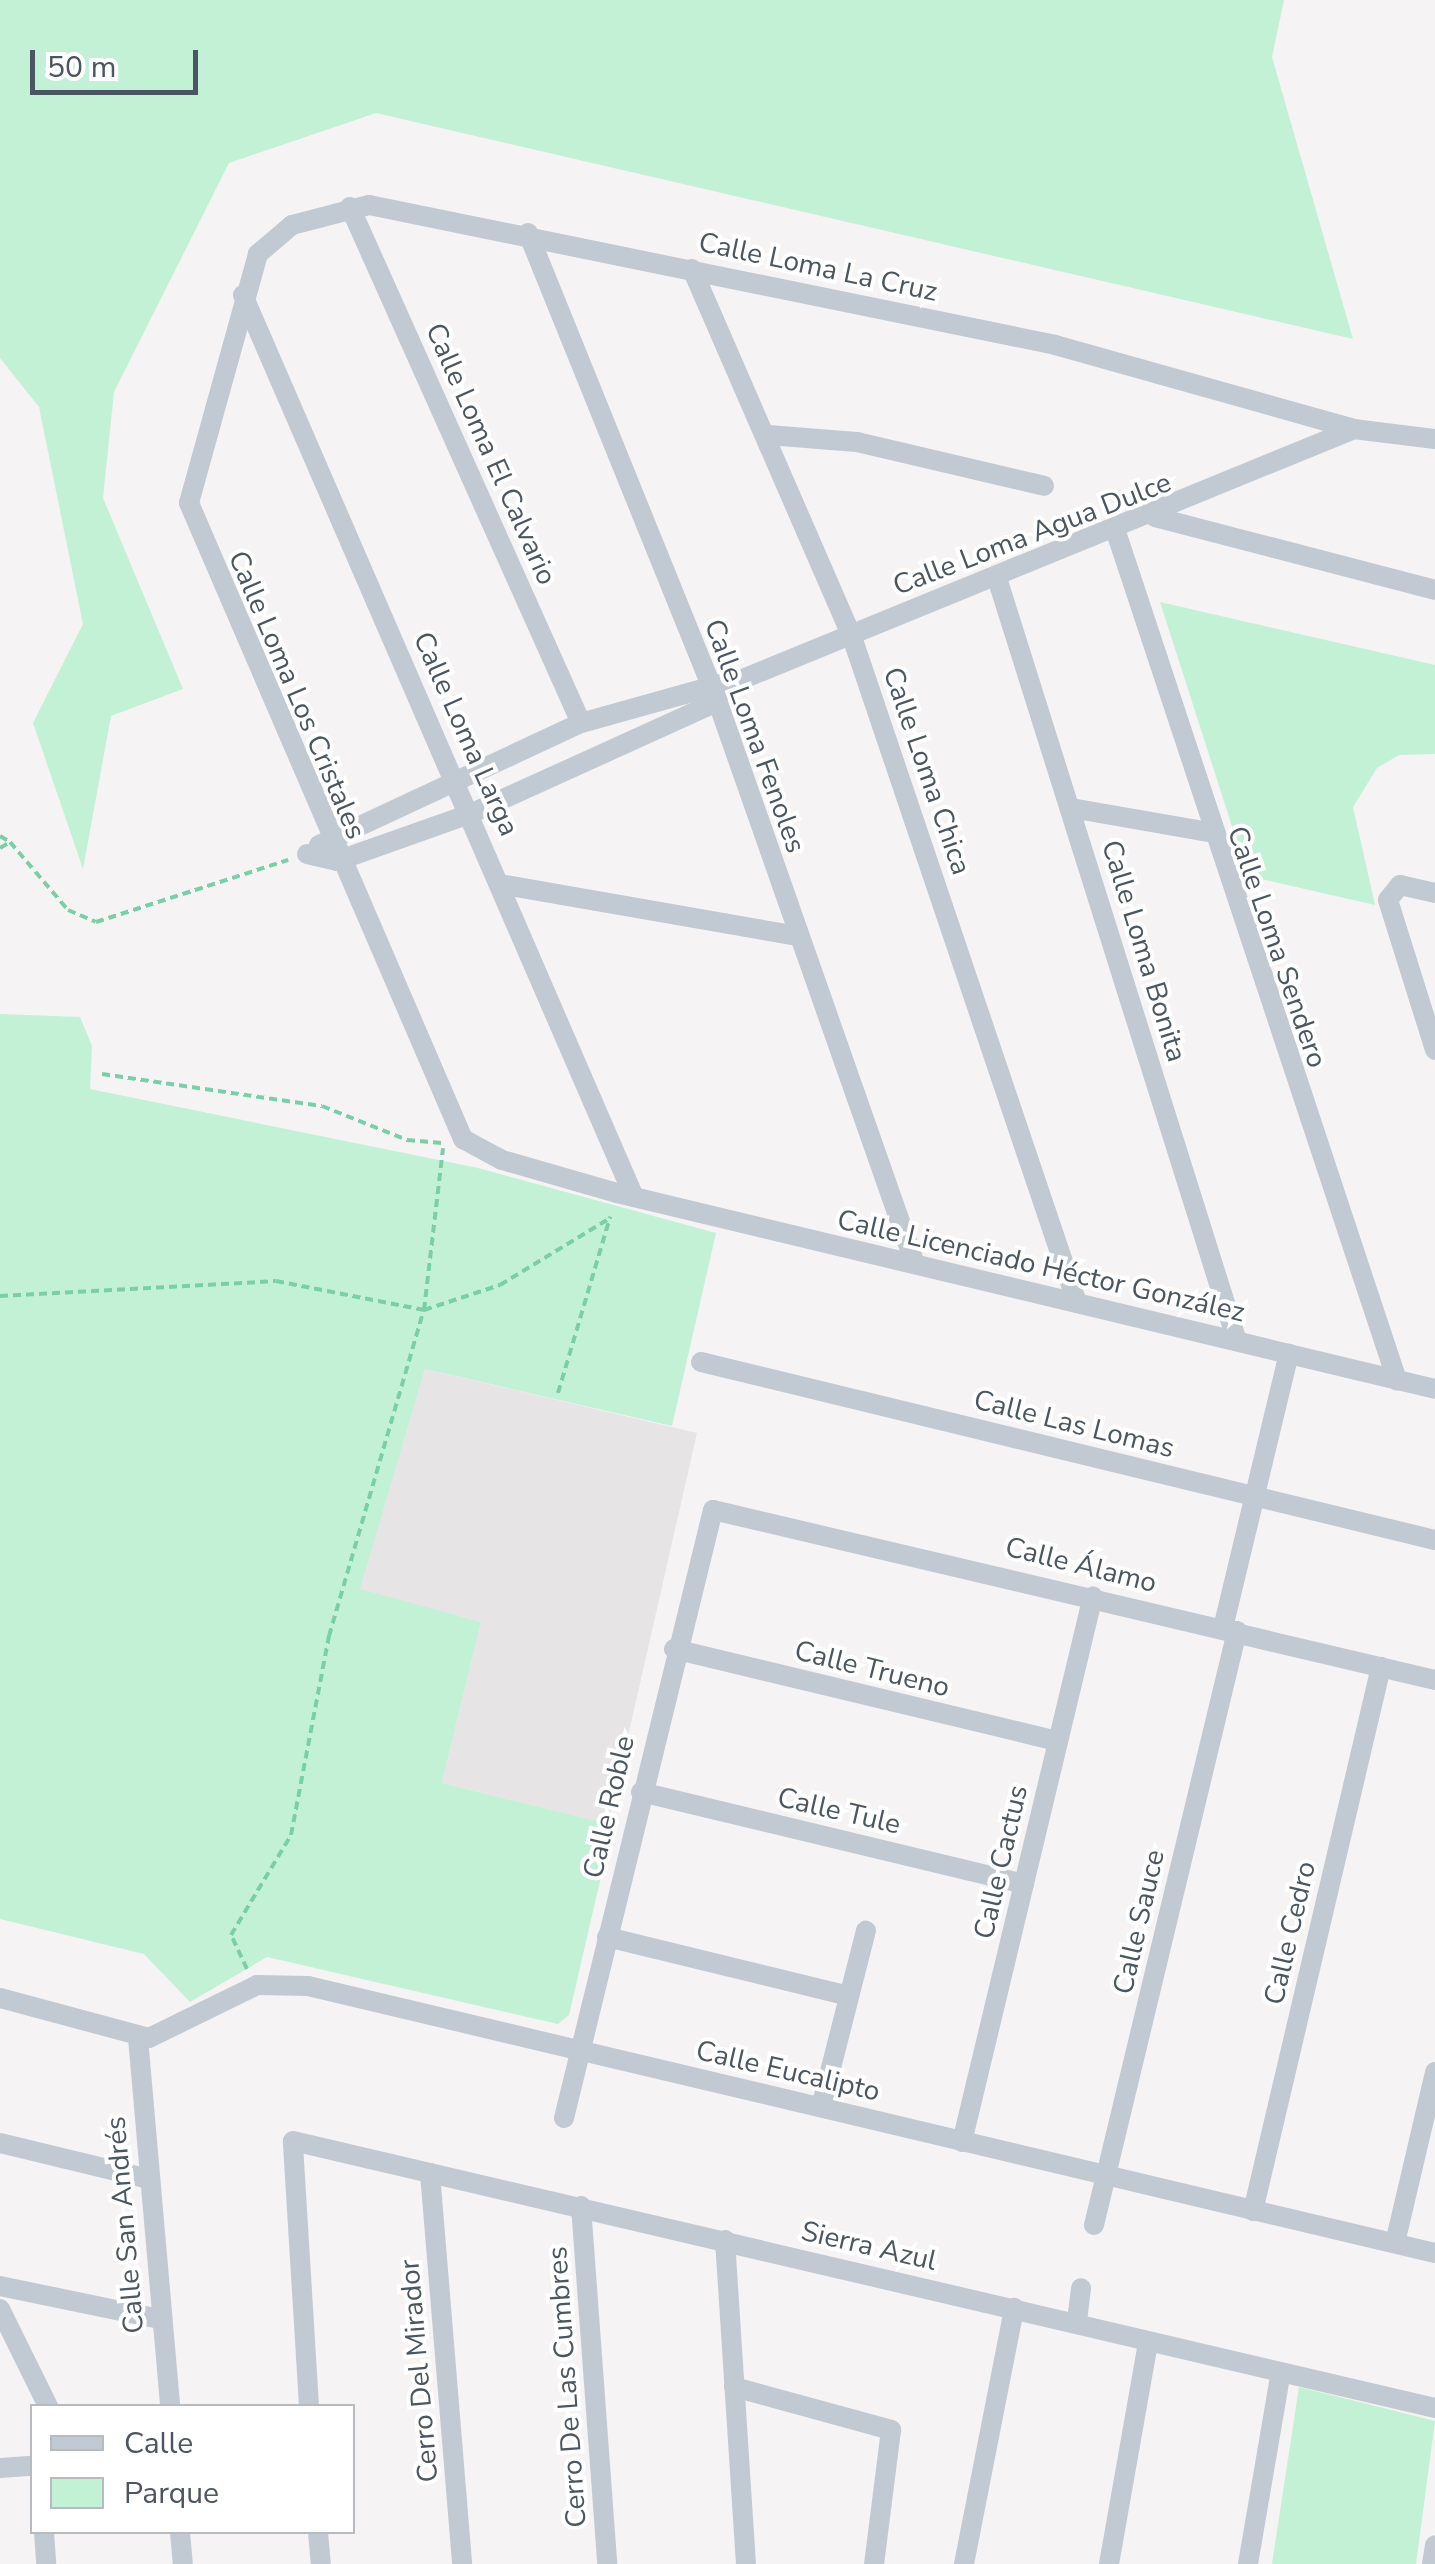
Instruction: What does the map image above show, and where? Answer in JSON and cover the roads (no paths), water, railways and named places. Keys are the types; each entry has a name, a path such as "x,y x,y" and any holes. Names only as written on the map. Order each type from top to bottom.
{"street":[{"name":"Calle Loma La Cruz","path":"270,236 350,207 407,208 1056,345 1354,429 1435,439"},
{"name":"Calle Loma El Calvario","path":"350,207 581,723"},
{"name":"Calle Loma Fenoles","path":"528,233 718,689 796,936 915,1264"},
{"name":"Calle Loma Los Cristales","path":"270,236 243,295 189,502 453,1141 484,1153"},
{"name":"Calle Loma Chica","path":"692,269 852,634 1077,1303"},
{"name":"Calle Loma Larga","path":"243,295 454,778 505,885 625,1195"},
{"name":"Calle Loma Agua Dulce","path":"718,689 581,723 454,778 307,854 338,862 470,814 718,689 1114,529 1155,517 1354,429"},
{"path":"768,435 857,442 1044,486"},
{"path":"1155,517 1435,590"},
{"name":"Calle Loma Sendero","path":"1114,529 1208,832 1397,1380"},
{"name":"Calle Loma Bonita","path":"997,578 1237,1341"},
{"path":"1071,808 1208,832"},
{"path":"505,885 796,936"},
{"path":"1435,892 1400,885 1388,892 1435,1050"},
{"name":"Calle Licenciado Héctor González","path":"484,1153 625,1195 1435,1389"},
{"name":"Calle Sauce","path":"1094,2225 1230,1630 1255,1496 1288,1354"},
{"name":"Calle Las Lomas","path":"700,1362 1435,1540"},
{"name":"Calle Álamo","path":"713,1510 1093,1596 1435,1680"},
{"name":"Calle Roble","path":"564,2118 674,1649 713,1510"},
{"name":"Calle Cactus","path":"962,2142 1093,1596"},
{"name":"Calle Trueno","path":"674,1649 1058,1742"},
{"name":"Calle Cedro","path":"1253,2211 1381,1667"},
{"name":"Calle Tule","path":"641,1792 1024,1884"},
{"path":"821,2107 866,1932"},
{"path":"606,1937 849,1996"},
{"name":"Calle Eucalipto","path":"138,2038 257,1984 308,1986 1435,2253"},
{"path":"0,1998 138,2038"},
{"name":"Calle San Andrés","path":"138,2038 146,2178 170,2404"},
{"path":"1395,2243 1435,2072"},
{"name":"Sierra Azul","path":"309,2404 289,2142 582,2206 1077,2321 1280,2376 1435,2408"},
{"path":"0,2143 146,2178"},
{"name":"Cerro Del Mirador","path":"430,2173 462,2564"},
{"name":"Cerro De Las Cumbres","path":"582,2206 607,2564"},
{"path":"724,2240 746,2564"},
{"path":"0,2286 160,2319"},
{"path":"1077,2321 1081,2288"},
{"path":"964,2564 1014,2308"},
{"path":"0,2309 47,2404"},
{"path":"1108,2564 1148,2342"},
{"path":"1248,2564 1280,2376"},
{"path":"734,2386 891,2430 874,2564"},
{"path":"0,2468 30,2466"},
{"path":"44,2534 46,2564"},
{"path":"180,2534 182,2564"},
{"path":"318,2534 321,2564"},
{"path":"1432,2564 1435,2545"}]}
